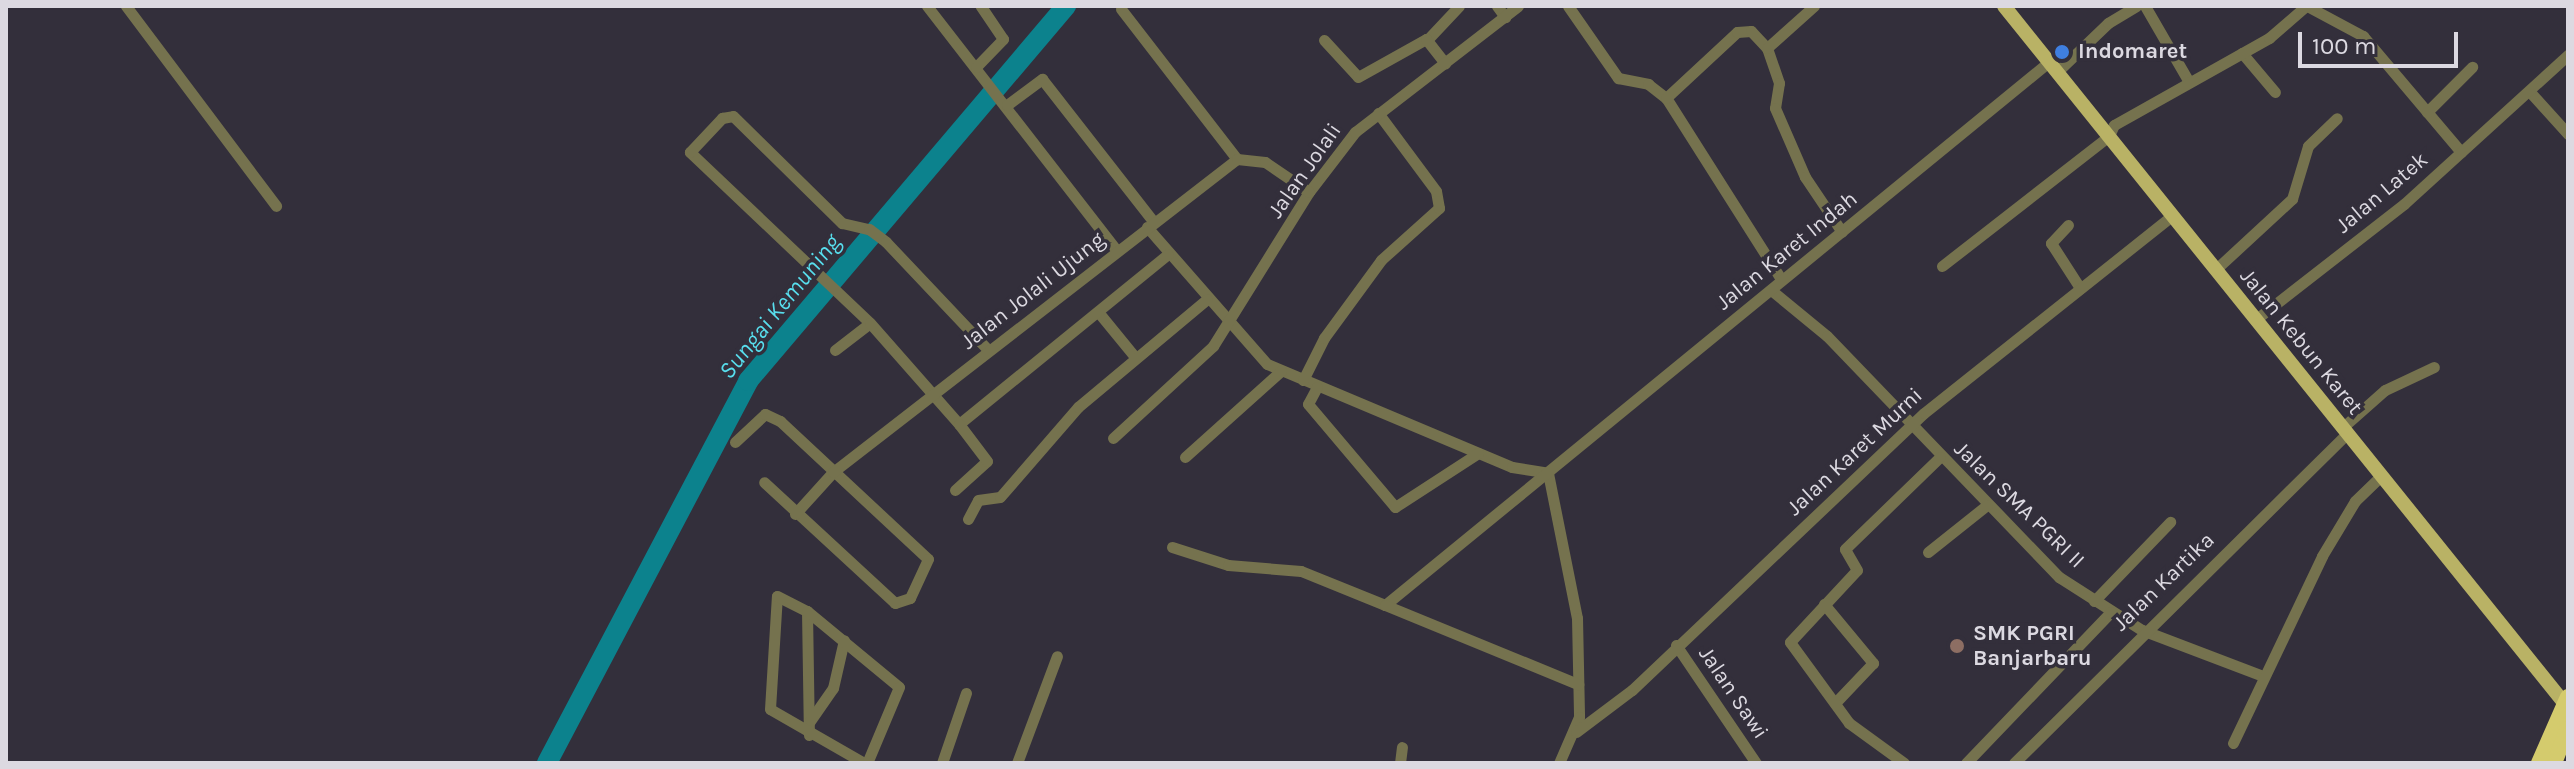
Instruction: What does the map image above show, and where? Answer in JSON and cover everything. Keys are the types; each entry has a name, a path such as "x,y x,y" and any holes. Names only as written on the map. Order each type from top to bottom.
{"highway":[{"path":"2539,763 2567,700"},
{"path":"2554,763 2568,729"}],"main road":[{"name":"Jalan Kebun Karet","path":"2004,6 2055,65 2381,476 2567,700"}],"street":[{"path":"126,6 276,206"},
{"path":"927,6 1004,101 1117,251"},
{"path":"976,67 1003,39 981,6"},
{"path":"1324,40 1358,77 1428,39 1459,6"},
{"path":"1497,6 1505,17"},
{"name":"Jalan Jolali","path":"1113,438 1230,324 1309,192 1355,132 1518,6"},
{"path":"1568,6 1618,78 1648,84 1666,98 1781,279"},
{"path":"1767,48 1814,6"},
{"name":"Jalan Karet Indah","path":"1385,605 1781,279 2108,23 2136,6"},
{"path":"2145,6 2189,82"},
{"path":"1942,266 2109,136 2124,119 2242,53 2307,6 2363,36 2461,152"},
{"path":"1121,9 1237,159 1265,162 1309,192"},
{"path":"1666,98 1744,28 1767,48 1779,83 1775,108 1805,177 1842,232"},
{"path":"1428,39 1445,63"},
{"path":"2242,53 2275,92"},
{"name":"Jalan Latek","path":"2255,320 2461,152 2568,55"},
{"path":"2427,112 2472,67"},
{"path":"1004,101 1042,79 1150,224 1168,254 1253,354 1317,387 1478,453 1548,473 1577,618 1576,732 1559,763"},
{"path":"2530,92 2568,134"},
{"path":"1303,380 1324,338 1381,260 1439,208 1436,191 1378,113"},
{"path":"955,490 987,461 959,424 840,290 690,152 691,145 733,116 842,223 869,229 886,242 988,350"},
{"path":"2215,270 2292,199 2308,146 2337,118"},
{"name":"Jalan Jolali Ujung","path":"795,514 833,472 1237,159"},
{"name":"Jalan Karet Murni","path":"1576,732 1914,428 2080,288 2172,216"},
{"path":"2068,225 2051,243 2080,288"},
{"path":"959,424 1168,254"},
{"name":"Jalan SMA PGRI II","path":"1771,290 1827,336 1940,457 2059,577 2142,630 2263,676"},
{"path":"968,519 978,500 1000,497 1078,407 1207,299"},
{"path":"1099,313 1135,357"},
{"path":"835,350 869,322"},
{"name":"Jalan Kartika","path":"2014,763 2142,630 2385,390 2434,367"},
{"path":"1185,457 1281,371"},
{"path":"1317,387 1308,404 1395,507 1478,453"},
{"path":"735,442 770,414 928,559 910,598 895,603 795,514 764,482"},
{"path":"1904,763 1892,749 1864,736 1790,642 1857,570 1845,549 1940,457"},
{"path":"2233,743 2329,544 2355,501 2381,476"},
{"path":"1928,552 1987,505"},
{"path":"2094,601 2170,522"},
{"path":"1172,547 1228,565 1301,571 1578,684"},
{"path":"780,595 807,611 900,691 860,762 775,716 767,701 773,600 780,595"},
{"path":"1824,604 1873,663 1835,703"},
{"path":"807,611 809,735"},
{"path":"1966,763 2111,612"},
{"path":"810,721 833,688 844,640"},
{"name":"Jalan Sawi","path":"1676,645 1756,763"},
{"path":"1017,763 1057,656"},
{"path":"942,763 966,693"},
{"path":"1400,763 1402,747"}],"waterway":[{"name":"Sungai Kemuning","path":"547,763 748,381 1066,6"}],"place":[{"name":"Indomaret","path":"2062,52"},
{"name":"SMK PGRI Banjarbaru","path":"1957,646"}]}
